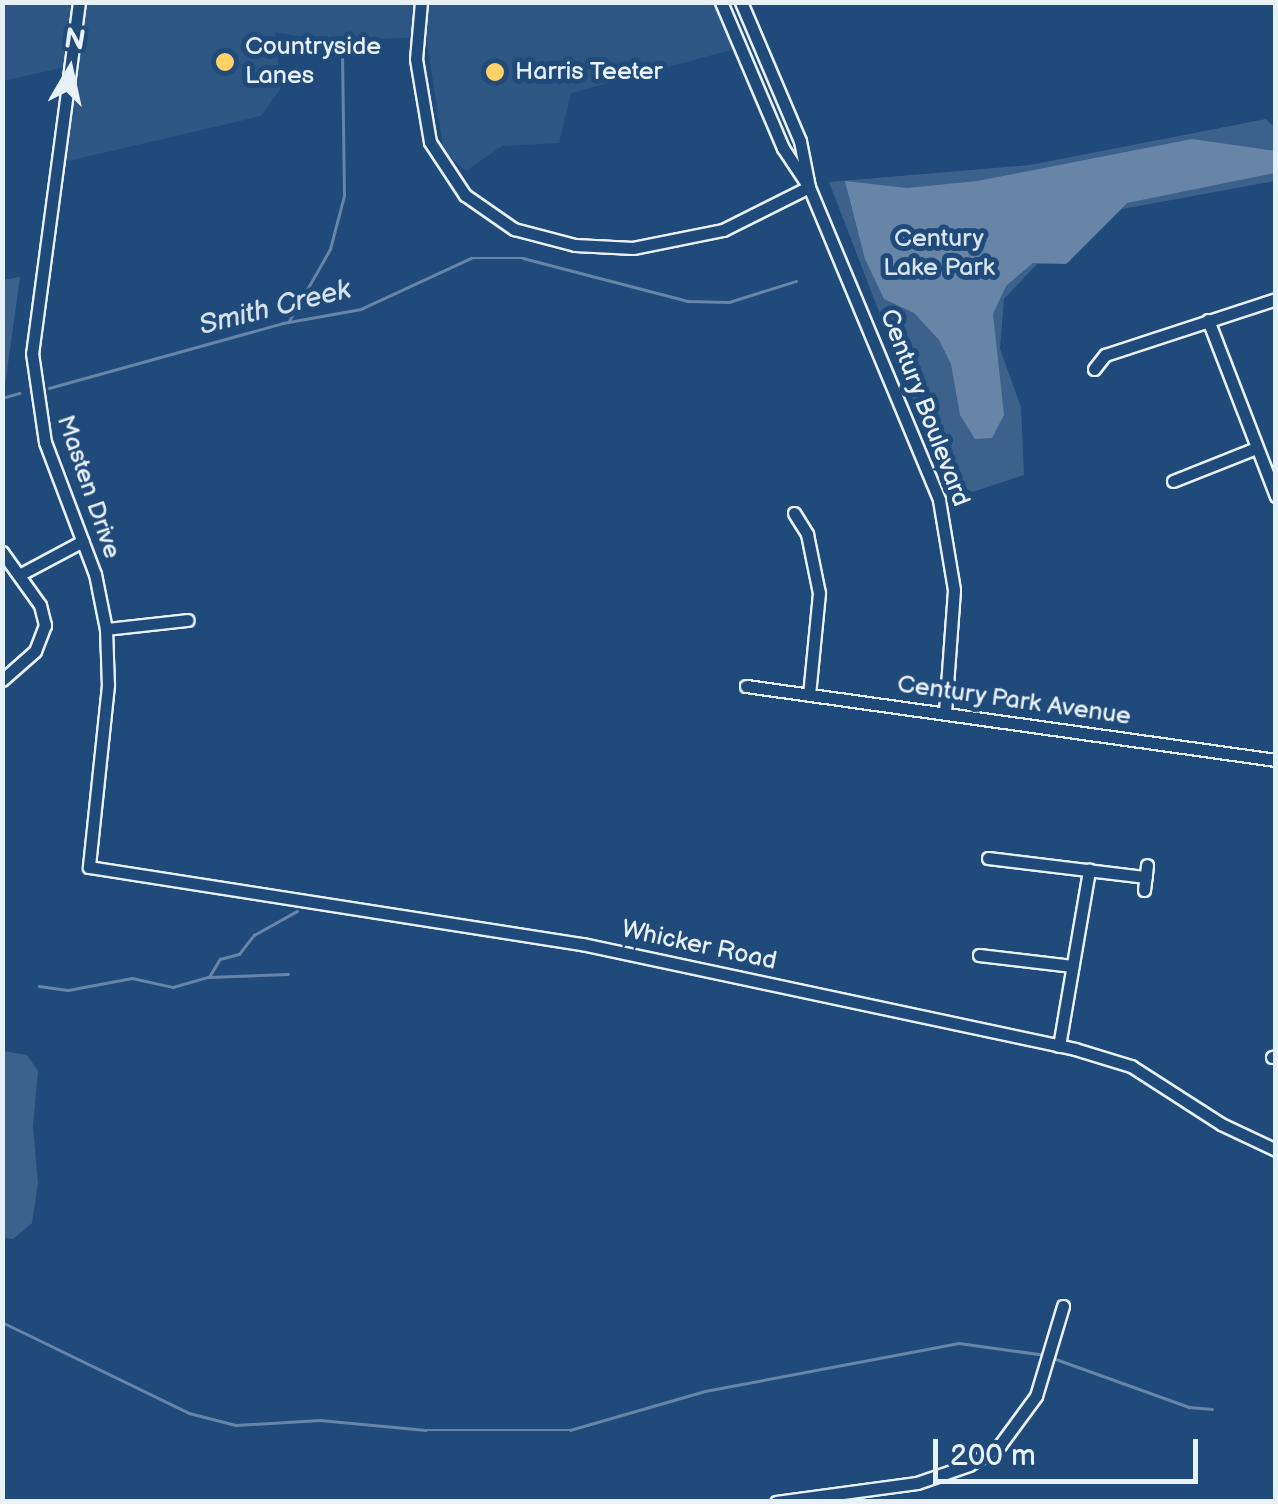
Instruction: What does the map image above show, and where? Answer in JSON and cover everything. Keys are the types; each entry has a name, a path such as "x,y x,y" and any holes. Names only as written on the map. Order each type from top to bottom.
{"street":[{"name":"Masten Drive","path":"80,2 32,353 45,442 83,541 106,629 108,685 88,867"},
{"path":"421,2 416,60 430,142 465,195 514,229 575,245 632,248 723,230 809,187"},
{"name":"Century Boulevard","path":"721,2 796,173 809,187 939,500 955,614 945,714"},
{"name":"Century Boulevard","path":"741,2 809,168 809,187"},
{"path":"767,110 785,105"},
{"path":"1094,369 1105,355 1276,299"},
{"path":"1208,320 1254,449 1276,496"},
{"path":"1173,481 1254,449"},
{"path":"794,513 811,549 819,593 809,695"},
{"path":"19,575 83,541"},
{"path":"2,552 40,605 44,634 36,651 2,680"},
{"path":"106,629 188,620"},
{"name":"Century Park Avenue","path":"746,686 1276,760"},
{"path":"988,858 1146,878"},
{"name":"Whicker Road","path":"88,867 582,944 1059,1046 1131,1066 1221,1124 1276,1150"},
{"path":"1059,1046 1089,870"},
{"path":"979,955 1072,966"},
{"path":"776,1502 917,1483 969,1465 1000,1446 1036,1396 1063,1306"}],"shaded area":[{"path":"2,3 716,3 735,49 571,93 559,143 502,146 466,171 444,152 426,37 325,41 275,32 281,88 261,116 64,162 79,64 3,81"},
{"name":"Century Lake Park","path":"1192,139 1275,151 1275,173 1127,203 1066,264 1033,263 1006,286 993,314 1004,415 992,438 975,439 960,415 951,364 939,340 914,313 884,299 865,259 845,181 907,188 977,181"}],"green space":[{"name":"Century Lake Park","path":"1266,119 1275,128 1275,181 1122,209 1068,263 1037,264 1004,299 1000,349 1021,407 1024,475 972,492 952,480 924,428 829,182 1030,165"},
{"path":"20,277 5,385 3,386 3,280"},
{"path":"3,1051 27,1055 38,1071 33,1126 38,1183 32,1223 13,1239 3,1238"}],"waterway":[{"path":"289,321 330,249 344,196 342,58"},
{"name":"Smith Creek","path":"49,388 283,323 361,309 471,258 523,258 688,301 729,302 796,281"},
{"name":"Smith Creek","path":"2,398 19,393"},
{"path":"39,986 68,990 132,978 173,987 209,977 220,959 239,954 254,935 297,911"},
{"path":"209,977 288,974"},
{"path":"2,1322 189,1413 236,1425 320,1420 426,1430 570,1430 705,1391 959,1343 1045,1355"},
{"path":"1053,1358 1189,1407 1212,1409"}],"place":[{"name":"Countryside Lanes","path":"225,62"},
{"name":"Harris Teeter","path":"495,72"}]}
